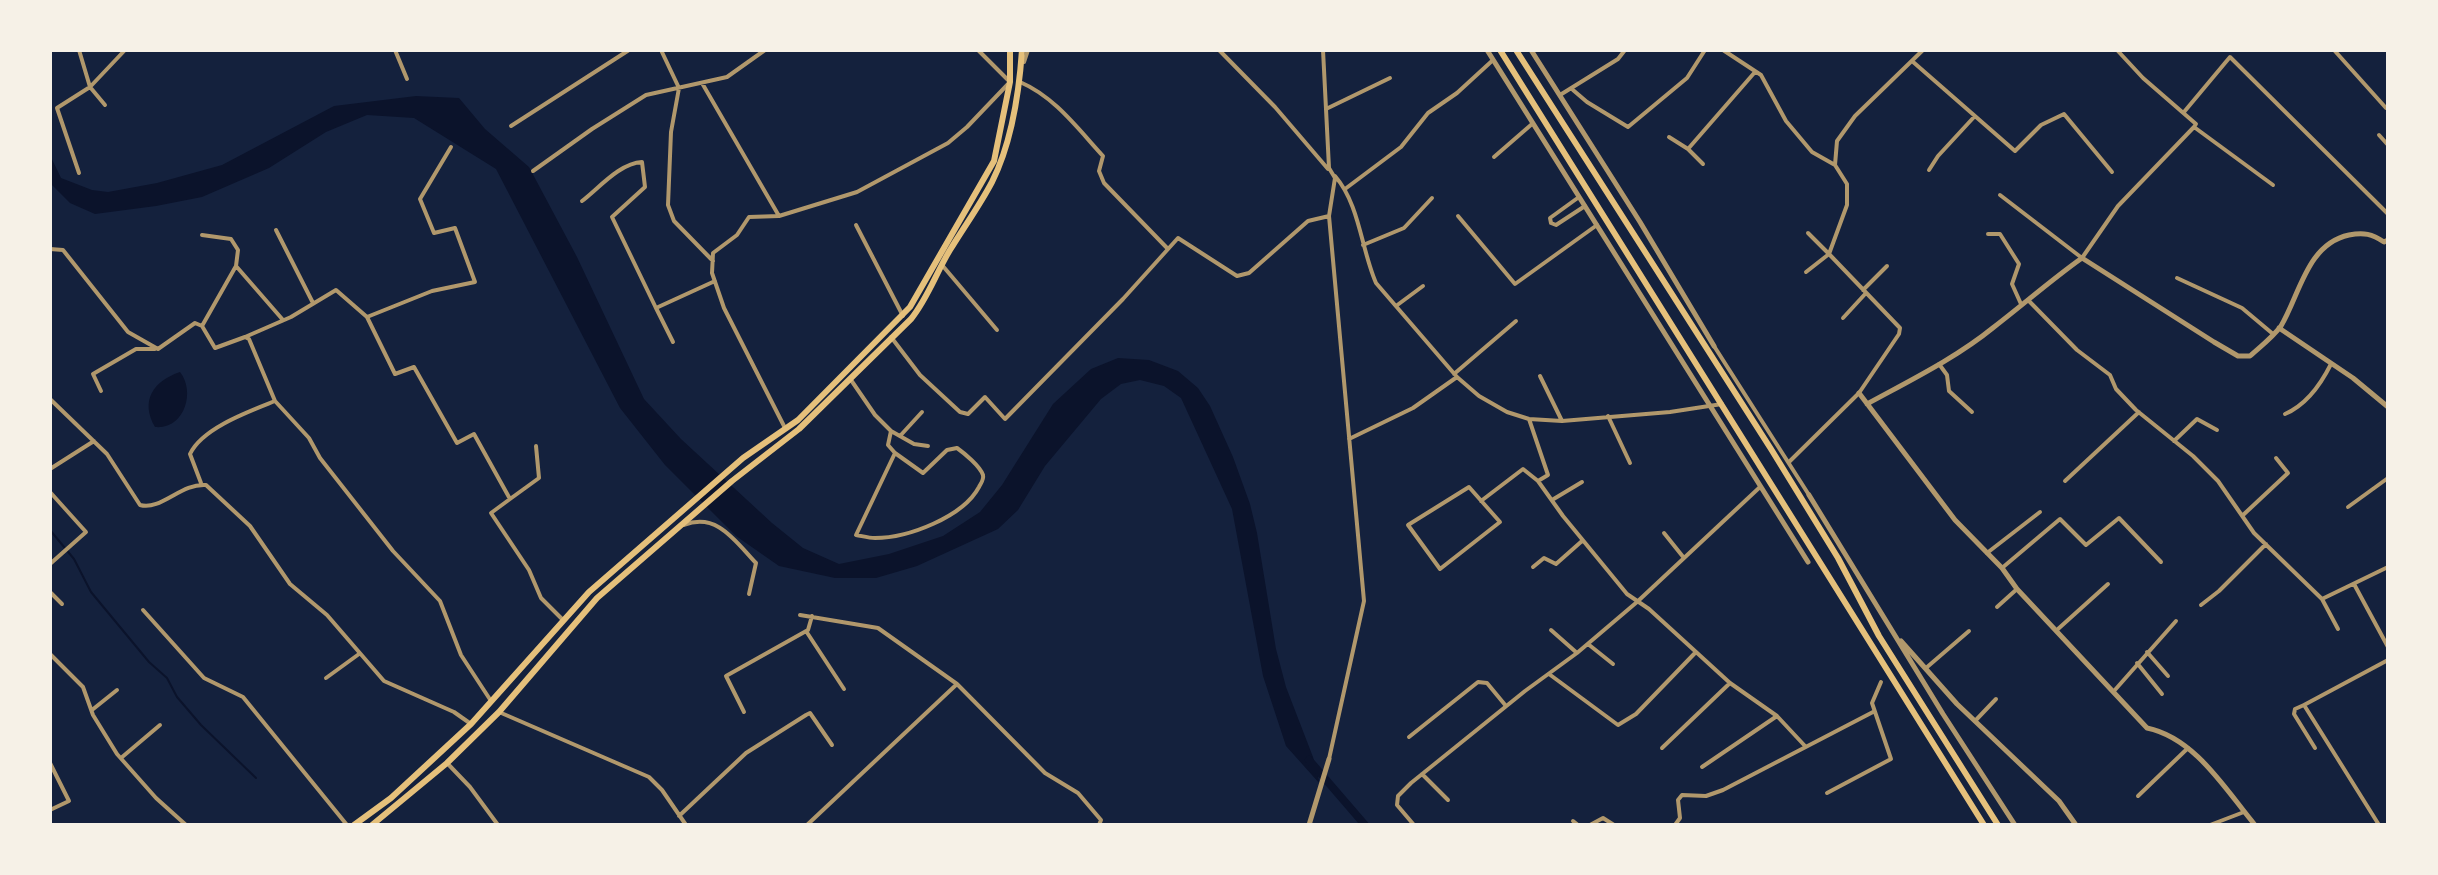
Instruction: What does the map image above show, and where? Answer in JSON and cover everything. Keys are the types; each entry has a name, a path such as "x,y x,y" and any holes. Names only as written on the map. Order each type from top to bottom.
{"main road":[{"path":"354,825 428,766 471,724 589,592 724,474 798,420 903,316 917,298 918,291 994,161 1010,82 1010,50"},
{"path":"372,825 447,763 499,712 597,598 732,481 799,429 925,302 942,265 992,183 1003,158 1019,82 1022,50"},
{"path":"1500,50 1984,825"},
{"path":"1516,50 1805,497 1879,636 1998,825"},
{"path":"1665,312 1678,304"},
{"path":"1808,562 1818,556"},
{"path":"428,766 435,773"}],"street":[{"path":"79,50 90,87 105,105"},
{"path":"79,173 57,108 90,87 125,50"},
{"path":"395,50 407,79"},
{"path":"511,126 629,50"},
{"path":"661,50 679,88 671,132 668,205 674,221 713,261"},
{"path":"533,171 646,95 727,77 765,50"},
{"path":"785,428 724,308 715,281 713,253 737,235 749,217 779,216 857,192 948,143 1010,82 978,50"},
{"path":"1028,50 1019,82 1034,88 1054,104 1103,156 1099,171 1104,183 1168,249"},
{"path":"1219,50 1275,107 1335,178"},
{"path":"1309,825 1329,759 1364,601 1329,216 1335,178 1329,168 1323,50"},
{"path":"1487,50 1808,562"},
{"path":"1531,50 1789,462 1805,497 2015,825"},
{"path":"1560,95 1573,90 1588,76 1618,59 1625,50"},
{"path":"1573,90 1628,127 1687,78 1705,50"},
{"path":"1723,50 1768,84 1779,111 1812,152 1835,165 1847,184 1847,205 1829,254 1806,272"},
{"path":"1835,165 1837,141 1855,116 1923,50"},
{"path":"1867,404 1939,364 1994,328 2026,299 2082,258 2118,206 2194,127 2196,124 2184,112 2143,78 2117,50"},
{"path":"2184,112 2236,50"},
{"path":"2334,50 2388,107"},
{"path":"2230,57 2388,214"},
{"path":"1345,189 1401,147 1428,113 1457,93 1493,60"},
{"path":"1912,61 2015,151 2041,125 2064,114 2112,172"},
{"path":"1688,149 1755,72"},
{"path":"1326,109 1390,78"},
{"path":"702,83 779,216"},
{"path":"1929,170 1974,117"},
{"path":"1494,157 1532,124"},
{"path":"2194,127 2273,185"},
{"path":"2379,135 2388,145"},
{"path":"1669,137 1688,149 1703,164"},
{"path":"367,317 432,291 475,282 455,228 434,233 420,199 451,147"},
{"path":"1586,160 1597,152"},
{"path":"582,201 622,170 642,162 645,187 612,216 673,342"},
{"path":"1329,168 1345,189 1376,283 1456,375 1488,402 1529,419 1562,421 1722,404"},
{"path":"2000,195 2082,258 2238,356 2250,356 2279,328 2321,250 2338,238 2359,234 2369,233 2384,242 2388,240"},
{"path":"1579,197 1550,218 1551,223 1556,225 1585,206"},
{"path":"1363,245 1404,228 1432,198"},
{"path":"891,337 920,375 960,412 968,414 985,397 1005,419 1178,238 1237,276 1249,273 1308,221 1329,216"},
{"path":"1458,216 1515,284 1597,225"},
{"path":"856,225 903,316"},
{"path":"276,230 313,303"},
{"path":"1604,237 1615,231"},
{"path":"1789,462 1859,393 1900,328 1808,233"},
{"path":"1988,234 2000,234 2019,264 2012,284 2021,304"},
{"path":"202,235 231,239 238,250 236,266 202,326"},
{"path":"50,249 63,250 128,332 158,349"},
{"path":"942,265 997,330"},
{"path":"236,266 283,320"},
{"path":"1843,318 1887,266"},
{"path":"2177,278 2242,308 2273,334"},
{"path":"656,308 715,281"},
{"path":"1396,306 1423,286"},
{"path":"101,391 93,374 136,349 158,349 195,323 202,326 215,348 283,320 336,290 367,317 395,374 414,367 457,443 474,434 510,499"},
{"path":"2026,299 2077,350 2110,375 2116,389 2139,412 2218,481 2266,544 2322,599 2338,629"},
{"path":"1349,439 1413,408 1456,375 1516,321"},
{"path":"2279,328 2388,407"},
{"path":"245,337 251,342 275,401 309,438 320,458 393,551 440,601 461,655 492,703"},
{"path":"1939,364 1947,375 1949,391 1972,412"},
{"path":"2285,414 2297,409 2325,376 2331,364"},
{"path":"1540,376 1562,421"},
{"path":"849,378 875,415 891,431 914,444 928,446"},
{"path":"1859,393 1955,520 2002,568 2017,589 2058,629 2147,728 2165,732 2188,748 2255,825"},
{"path":"50,399 109,457 137,502 144,507 155,505 186,488 201,484 209,487 253,530 269,557 298,593 327,615 389,684 432,702 471,724"},
{"path":"201,484 190,454 195,445 240,415 275,401"},
{"path":"900,436 922,412"},
{"path":"2065,481 2139,412"},
{"path":"1608,416 1630,463"},
{"path":"1529,419 1548,475 1538,481"},
{"path":"2174,441 2197,419 2217,430"},
{"path":"891,431 888,445 923,473 947,450 957,448 973,463 983,480 975,495 929,525 905,534 873,539 856,535 895,453"},
{"path":"50,469 94,441"},
{"path":"536,446 539,478 491,513 529,570 541,598 563,621"},
{"path":"2242,516 2288,473 2276,458"},
{"path":"1481,501 1523,469 1531,472 1582,541 1627,594 1649,609 1730,683 1777,716 1805,746"},
{"path":"2348,507 2388,478"},
{"path":"1552,500 1582,482"},
{"path":"1469,487 1481,501 1500,522 1440,569 1408,525 1469,487"},
{"path":"1414,825 1401,813 1397,805 1398,796 1506,706 1588,644 1760,487"},
{"path":"50,492 86,532 50,564"},
{"path":"1987,553 2040,512"},
{"path":"2002,568 2060,519 2086,545 2119,518 2161,562"},
{"path":"680,526 698,519 708,520 727,533 756,563 749,594"},
{"path":"1664,533 1684,558"},
{"path":"1533,567 1544,558 1556,564 1582,541"},
{"path":"2201,605 2266,544"},
{"path":"2322,599 2388,567"},
{"path":"2058,629 2108,584"},
{"path":"2354,584 2388,647"},
{"path":"1997,607 2017,589"},
{"path":"50,592 62,604"},
{"path":"143,610 204,678 243,697 347,825"},
{"path":"800,615 878,628 957,684 1045,773 1078,793 1101,820 1099,825"},
{"path":"744,712 726,676 806,631 812,616"},
{"path":"2114,691 2176,621"},
{"path":"1551,630 1577,653"},
{"path":"806,631 844,689"},
{"path":"1892,631 1975,721 2059,801 2076,825"},
{"path":"1926,668 1969,631"},
{"path":"1588,644 1613,664"},
{"path":"2147,652 2168,676"},
{"path":"1549,674 1618,725 1636,714 1695,653"},
{"path":"50,654 83,687 92,710 121,758 156,798 186,825"},
{"path":"326,678 359,654"},
{"path":"2315,748 2294,714 2295,709 2388,660"},
{"path":"2137,663 2162,694"},
{"path":"1409,737 1478,682 1487,683 1506,706"},
{"path":"1827,793 1891,759 1873,712 1873,695 1881,682"},
{"path":"1662,748 1730,683"},
{"path":"807,825 957,684"},
{"path":"92,710 117,690"},
{"path":"1975,721 1996,699"},
{"path":"2304,705 2379,825"},
{"path":"499,712 649,777 686,825"},
{"path":"1675,825 1680,818 1678,800 1682,795 1716,794 1873,712"},
{"path":"679,816 746,753 810,713 832,745"},
{"path":"1702,767 1777,716"},
{"path":"121,758 160,725"},
{"path":"2138,796 2188,748"},
{"path":"50,763 69,801 50,810"},
{"path":"447,763 470,787 498,825"},
{"path":"1422,774 1448,800"},
{"path":"2210,825 2244,812"},
{"path":"1590,825 1603,818 1614,825"},
{"path":"1573,821 1578,825"}],"water":[{"path":"416,96 459,98 485,129 529,167 577,257 644,399 681,439 772,523 803,548 839,564 889,554 943,536 980,512 1002,485 1053,404 1091,369 1118,358 1149,360 1178,371 1198,388 1210,406 1250,504 1276,649 1320,784 1286,746 1263,676 1232,509 1181,398 1164,386 1140,380 1121,384 1101,399 1045,466 1018,510 998,529 917,566 876,578 835,578 779,566 736,536 665,465 620,408 496,169 414,118 367,115 326,132 269,168 202,197 156,206 95,214 70,203 50,183 50,155 61,178 92,190 108,192 157,183 222,165 334,106"},
{"path":"180,372 187,389 184,408 173,422 155,427 149,409 152,393 163,381"}],"waterway":[{"path":"50,530 74,559 91,592 149,662 167,678 177,697 256,778"},
{"path":"1309,760 1365,825"}]}
